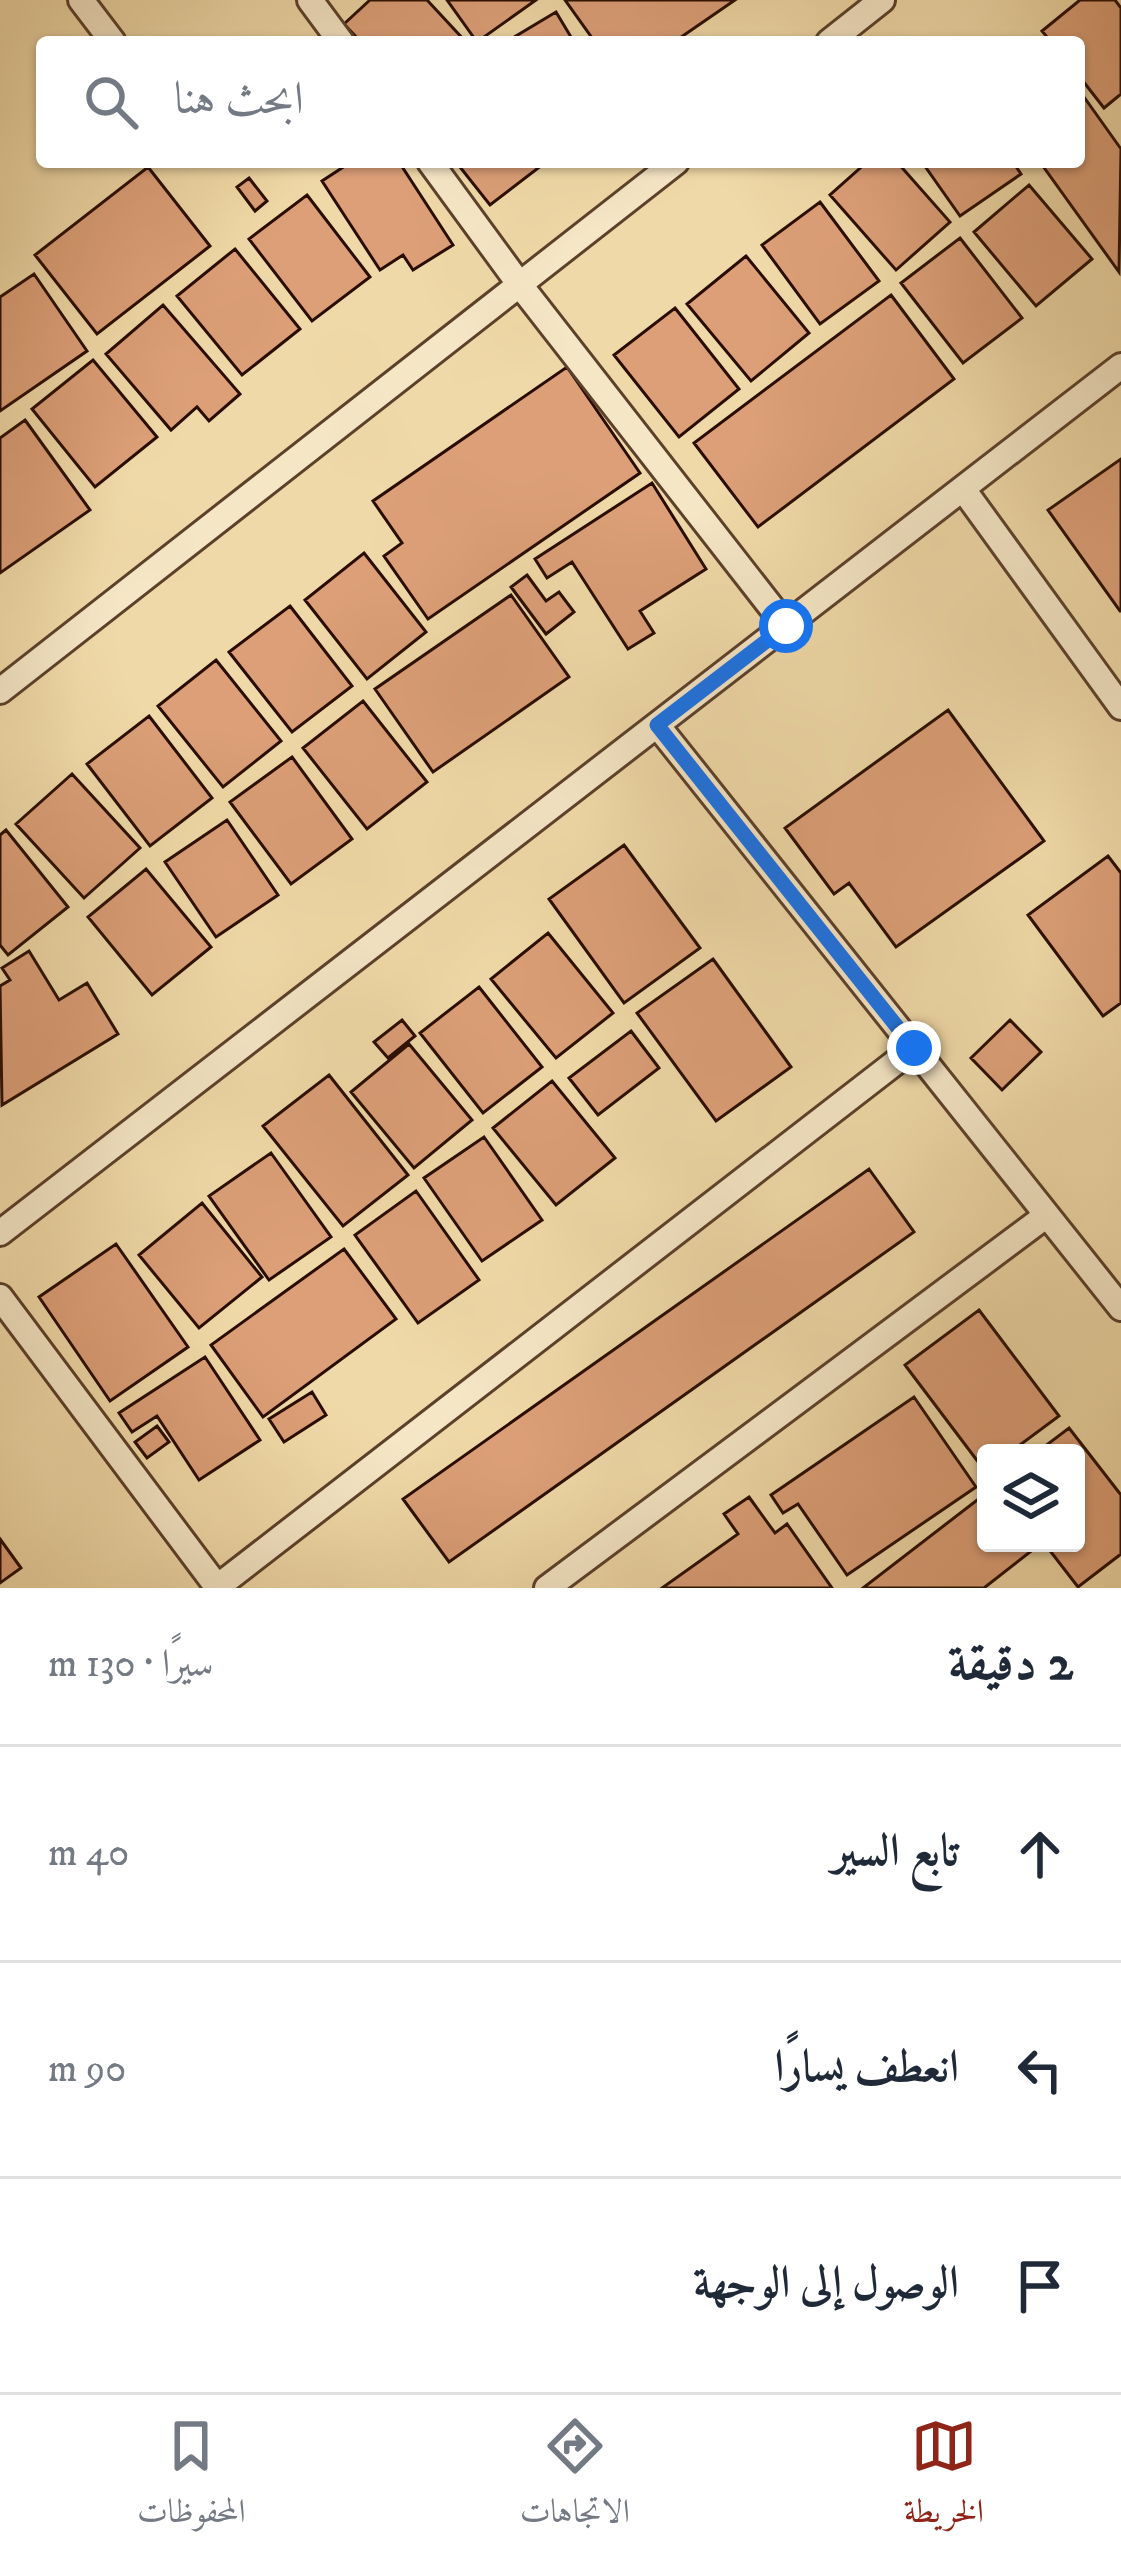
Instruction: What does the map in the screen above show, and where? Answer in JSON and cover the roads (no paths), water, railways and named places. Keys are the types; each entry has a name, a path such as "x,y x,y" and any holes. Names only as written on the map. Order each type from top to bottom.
{"street":[{"path":"81,0 108,36"},
{"path":"310,0 337,36"},
{"path":"837,36 882,0"},
{"path":"434,168 786,626"},
{"path":"0,691 668,168"},
{"path":"0,1233 1121,366"},
{"path":"963,489 1121,707"},
{"path":"657,725 1121,1308"},
{"path":"0,1297 217,1588 914,1048"},
{"path":"547,1588 1047,1215"}]}
